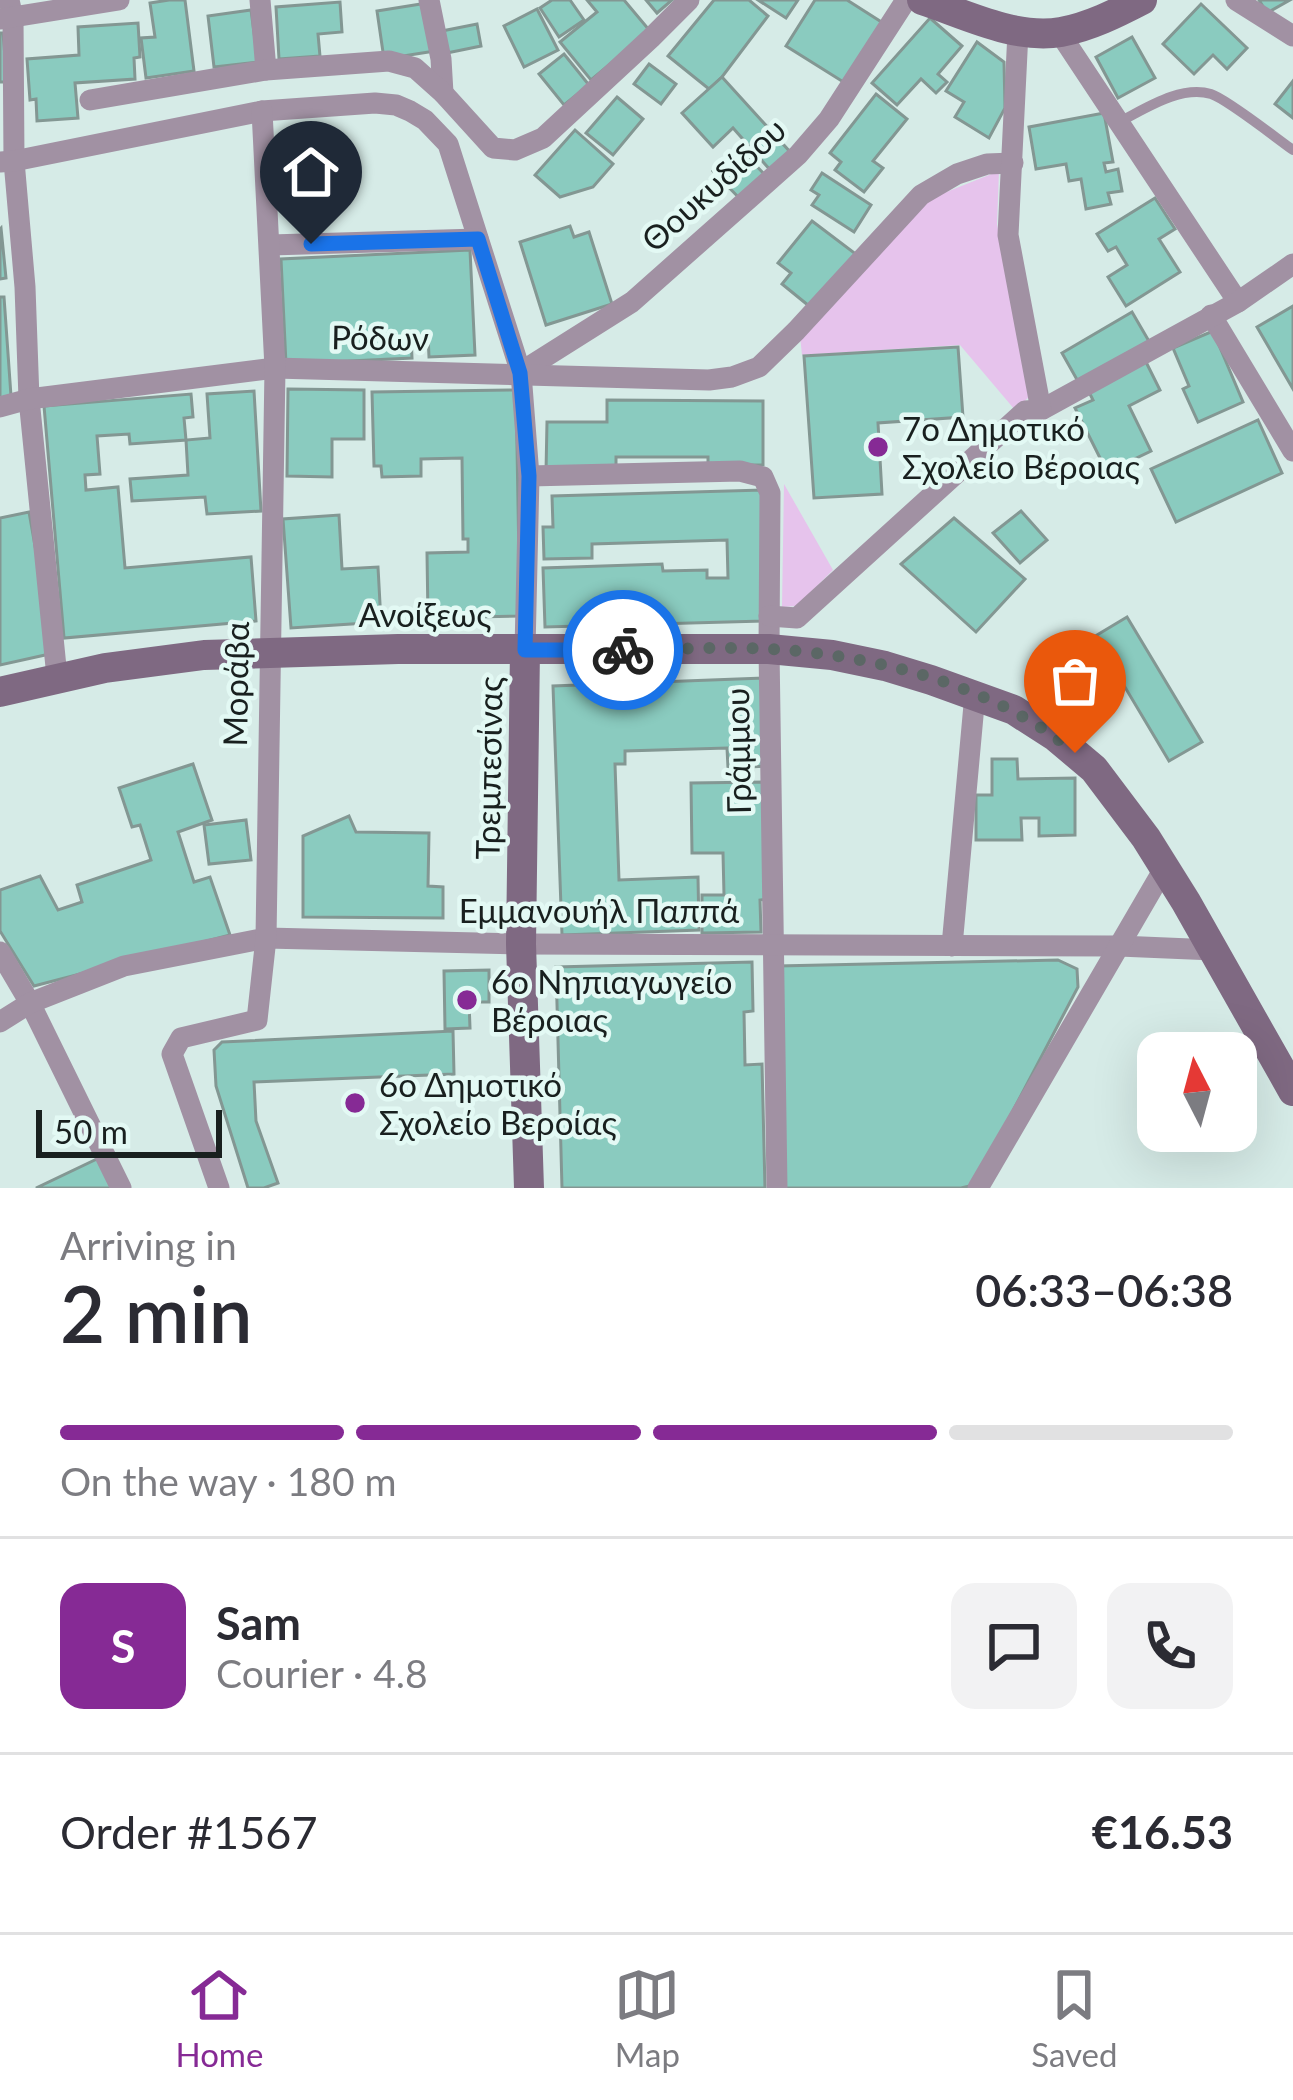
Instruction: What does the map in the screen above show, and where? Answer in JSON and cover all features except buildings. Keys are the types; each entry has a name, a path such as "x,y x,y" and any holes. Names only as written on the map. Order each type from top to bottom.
{"main road":[{"path":"922,0 1018,32 1059,32 1142,0"},
{"name":"Ανοίξεως","path":"0,692 58,677 204,655 268,652 769,649 885,666 975,694 1028,719 1094,769 1165,867 1293,1091"},
{"name":"Τρεμπεσίνας","path":"525,650 521,944 529,1188"}],"street":[{"path":"58,677 29,399 25,287 7,162 7,12 119,0"},
{"path":"260,0 266,70"},
{"path":"428,0 443,93"},
{"path":"89,100 266,70 389,61 415,68 493,148 515,150 543,137 689,0"},
{"name":"Θουκυδίδου","path":"520,373 632,302 798,154 829,119 906,0"},
{"path":"1236,0 1293,36"},
{"path":"1018,32 1008,235 1033,410"},
{"path":"1059,32 1238,302"},
{"name":"Τρεμπεσίνας","path":"262,111 395,105 425,120 448,144 520,373 529,476 525,650"},
{"path":"7,162 262,111"},
{"name":"Μοράβα","path":"219,1188 172,1054 181,1038 257,1020 266,938 275,368 262,111"},
{"name":"Ρόδων","path":"0,407 29,399 275,368 732,377 759,367 921,195 957,174 987,164 1013,163"},
{"path":"270,245 478,239"},
{"path":"769,616 797,618 1033,410 1238,302 1293,264"},
{"path":"0,291 25,287"},
{"path":"1211,315 1293,451"},
{"name":"Γράμμου","path":"529,476 740,471 763,477 770,493 777,1188"},
{"path":"952,946 975,694"},
{"path":"978,1188 1165,867"},
{"name":"Εμμανουήλ Παππά","path":"0,1022 30,1003 124,967 266,938 1214,950"},
{"path":"0,952 121,1188"}],"lane":[{"path":"1119,122 1164,100 1190,93 1214,94 1293,150"}],"shaded area":[{"path":"999,171 997,224 1029,397 1015,410 960,345 802,355 800,336 924,201"},
{"path":"784,484 833,570 797,606 782,607"}],"way so far":[{"path":"623,650 769,649 885,666 1014,710 1075,753"}],"place":[{"name":"7ο Δημοτικό Σχολείο Βέροιας","path":"878,447"},
{"name":"6ο Νηπιαγωγείο Βέροιας","path":"467,1000"},
{"name":"6ο Δημοτικό Σχολείο Βεροίας","path":"355,1103"}],"route":[{"path":"311,244 478,239 520,373 529,476 525,650 623,650"}]}
